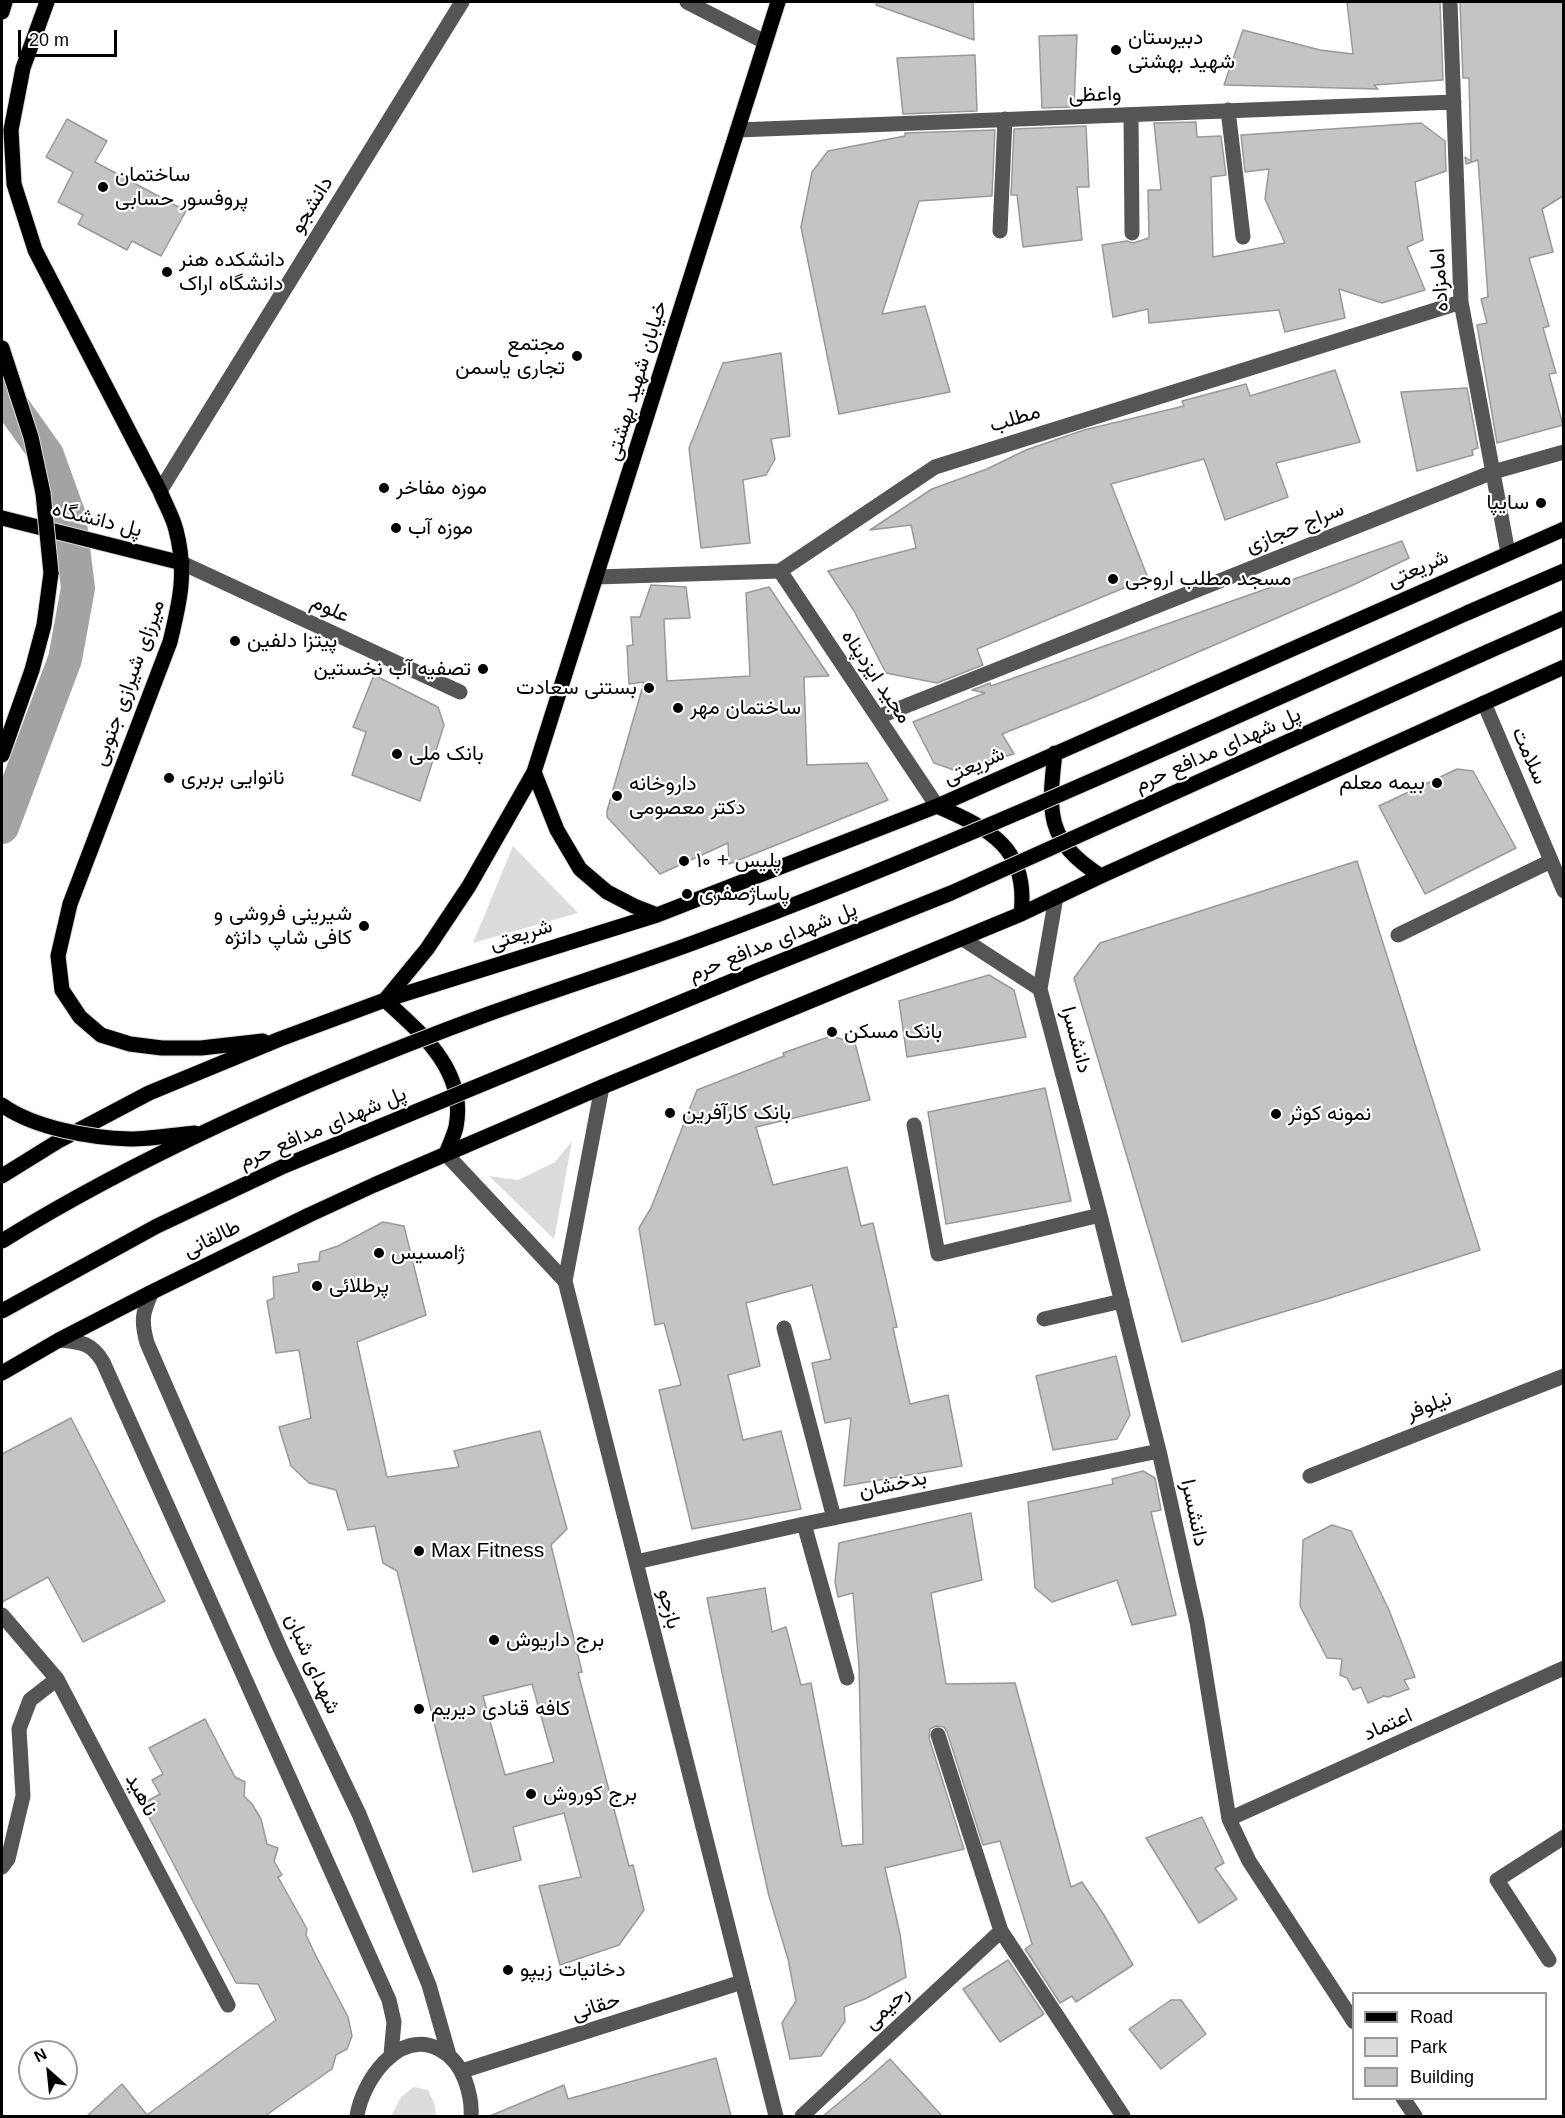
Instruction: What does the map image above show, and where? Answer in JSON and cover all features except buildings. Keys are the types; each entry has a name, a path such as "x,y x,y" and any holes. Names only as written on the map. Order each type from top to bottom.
{"main road":[{"path":"2,12 5,2"},
{"name":"میرزای شیرازی جنوبی","path":"47,2 23,68 11,130 14,184 35,249 160,491 176,529 182,563 181,598 170,642 70,904 57,956 62,990 80,1017 101,1035 130,1044 162,1048 201,1048 280,1039"},
{"name":"خیابان شهید بهشتی","path":"385,1000 433,940 474,877 534,772 778,2"},
{"path":"2,348 30,437 43,493 51,573 44,625 32,670 2,755"},
{"name":"پل دانشگاه","path":"2,518 182,563"},
{"name":"شریعتی","path":"385,1000 657,915 938,806 1563,529"},
{"name":"پل شهدای مدافع حرم","path":"2,1241 41,1216 204,1132 363,1062 482,1016 693,943 942,846 1563,571"},
{"name":"پل شهدای مدافع حرم","path":"2,1311 156,1226 284,1166 951,892 1563,618"},
{"path":"446,1154 1021,914 1563,667"},
{"path":"1055,753 1050,790 1052,815 1058,832 1067,849 1081,863 1101,876"},
{"path":"534,772 557,830 580,869 608,892 657,915"},
{"path":"938,806 988,830 1013,857 1021,880 1023,897 1021,914"},
{"path":"2,1176 60,1140 149,1093 280,1039 385,1000 438,1052 451,1077 458,1107 455,1129 446,1154"},
{"path":"2,1105 32,1120 94,1136 132,1139 204,1132"},
{"name":"طالقانی","path":"2,1373 59,1340 152,1292 309,1215 446,1154"}],"street":[{"name":"دانشجو","path":"160,491 462,2"},
{"path":"687,2 765,42"},
{"name":"امامزاده","path":"1450,2 1461,302 1508,553"},
{"name":"واعظی","path":"738,130 1454,102"},
{"path":"1228,111 1243,237"},
{"path":"1131,115 1132,233"},
{"path":"1000,231 1005,119"},
{"name":"مطلب","path":"780,571 935,466 1461,302"},
{"name":"سراج حجازی","path":"878,717 1493,472 1563,452"},
{"name":"علوم","path":"182,563 460,692"},
{"path":"597,577 780,571"},
{"name":"مجید ایزدپناه","path":"780,571 938,806"},
{"name":"سلامت","path":"1484,703 1563,891"},
{"path":"1398,934 1551,861"},
{"name":"دانشسرا","path":"1056,897 1040,988 1159,1450 1197,1622 1229,1819 1249,1861 1352,2020"},
{"name":"دانشسرا","path":"963,939 1040,988"},
{"path":"565,1281 602,1087"},
{"path":"914,1125 938,1254 1100,1215"},
{"name":"بازجو","path":"446,1154 565,1281 776,2116"},
{"name":"شهدای شبان","path":"152,1292 143,1310 142,1326 147,1343 280,1648 358,1814 429,1985 449,2055"},
{"path":"1044,1319 1122,1301"},
{"path":"784,1328 834,1518"},
{"path":"59,1340 81,1342 96,1350 104,1362 389,2000 394,2022 391,2055"},
{"name":"نیلوفر","path":"1310,1476 1563,1376"},
{"name":"بدخشان","path":"636,1562 804,1524 1159,1450"},
{"path":"804,1524 847,1678"},
{"name":"ناهید","path":"2,1615 57,1679 228,2005"},
{"name":"اعتماد","path":"1229,1819 1563,1668"},
{"path":"2,1867 8,1859 23,1797 19,1729 30,1700 57,1679"},
{"path":"938,1735 1001,1931 1124,2116"},
{"path":"1549,1960 1497,1880 1563,1836"},
{"name":"رحیمی","path":"802,2116 1001,1931"},
{"name":"حقانی","path":"462,2071 742,1982"},
{"path":"357,2116 366,2088 376,2070 391,2055 410,2046 431,2045 449,2055 462,2071 469,2091 471,2116"},
{"path":"1404,2100 1415,2116"}],"green space":[{"path":"513,846 578,913 473,943"},
{"path":"572,1141 554,1239 489,1176 518,1180 555,1162"},
{"path":"414,2087 428,2090 435,2105 436,2116 391,2116 401,2097"}],"waterway":[{"path":"2,392 47,455 69,516 78,588 65,659 2,827"}],"place":[{"name":"دبیرستان شهید بهشتی","path":"1116,50"},
{"name":"ساختمان پروفسور حسابی","path":"103,187"},
{"name":"دانشکده هنر دانشگاه اراک","path":"167,272"},
{"name":"مجتمع تجاری یاسمن","path":"577,356"},
{"name":"موزه مفاخر","path":"384,488"},
{"name":"سایپا","path":"1541,503"},
{"name":"موزه آب","path":"396,528"},
{"name":"مسجد مطلب اروجی","path":"1113,579"},
{"name":"پیتزا دلفین","path":"235,641"},
{"name":"تصفیه آب نخستین","path":"483,669"},
{"name":"بستنی سعادت","path":"649,688"},
{"name":"ساختمان مهر","path":"678,708"},
{"name":"بانک ملی","path":"397,754"},
{"name":"نانوایی بربری","path":"169,778"},
{"name":"بیمه معلم","path":"1437,783"},
{"name":"داروخانه دکتر معصومی","path":"617,796"},
{"name":"پلیس + ۱۰","path":"684,861"},
{"name":"پاساژصفری","path":"687,894"},
{"name":"شیرینی فروشی و کافی شاپ دانژه","path":"364,926"},
{"name":"بانک مسکن","path":"832,1032"},
{"name":"بانک کارآفرین","path":"670,1113"},
{"name":"نمونه کوثر","path":"1276,1114"},
{"name":"ژامسیس","path":"379,1253"},
{"name":"پرطلائی","path":"317,1286"},
{"name":"Max Fitness","path":"419,1551"},
{"name":"برج داریوش","path":"494,1640"},
{"name":"کافه قنادی دیریم","path":"419,1709"},
{"name":"برج کوروش","path":"531,1794"},
{"name":"دخانیات زیپو","path":"508,1970"}]}
